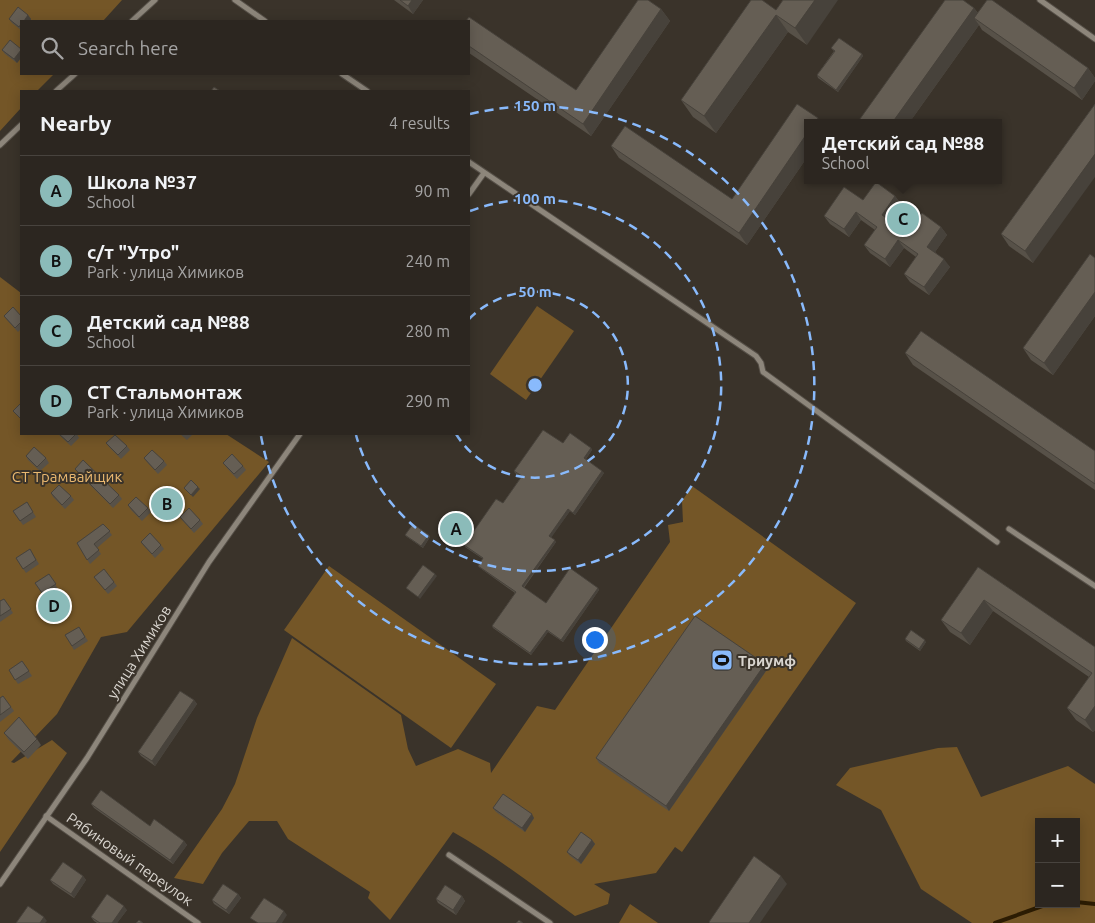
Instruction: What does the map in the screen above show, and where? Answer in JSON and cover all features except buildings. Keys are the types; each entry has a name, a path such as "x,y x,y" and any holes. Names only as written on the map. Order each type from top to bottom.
{"street":[{"path":"133,20 155,0"},
{"path":"235,0 264,20"},
{"path":"1040,0 1095,39"},
{"path":"57,90 73,75"},
{"path":"343,75 366,90"},
{"path":"0,145 20,126"},
{"path":"470,163 756,356 762,363 763,372 997,542"},
{"path":"470,193 484,173"},
{"name":"улица Химиков","path":"0,884 135,682 209,562 299,435"},
{"path":"1009,529 1095,586"},
{"name":"Рябиновый переулок","path":"46,816 198,923"},
{"path":"449,855 550,923"}],"green space":[{"path":"0,0 122,0 104,20 20,20 20,75 53,75 38,90 20,90 20,109 0,131"},
{"name":"СТ Трамвайщик","path":"0,277 20,292 20,435 228,435 269,462 127,632 101,637 57,714 11,762 14,763 52,740 67,753 0,852"},
{"path":"537,306 574,331 526,400 490,374"},
{"path":"692,486 856,603 682,852 675,847 656,873 594,884 610,894 608,904 575,916 500,861 453,832 390,920 368,898 370,892 288,839 277,821 249,821 222,853 203,884 174,878 222,809 235,784 257,718 292,638 401,715 408,749 416,766 458,749 490,763 491,773 537,706 555,710 670,542 668,525 683,522 682,501"},
{"path":"329,566 496,684 451,748 284,630"},
{"path":"957,747 981,797 1068,766 1095,784 1095,923 972,923 921,889 881,810 836,785 850,768 938,748"},
{"path":"630,904 658,923 619,923"}],"waterway":[{"path":"1080,902 1095,904"},
{"path":"995,923 1037,908"}],"place":[{"name":"Детский сад №88","path":"903,219"},
{"name":"с/т \"Утро\"","path":"167,504"},
{"name":"Школа №37","path":"456,529"},
{"name":"СТ Стальмонтаж","path":"54,606"},
{"name":"Триумф","path":"722,660"}]}
